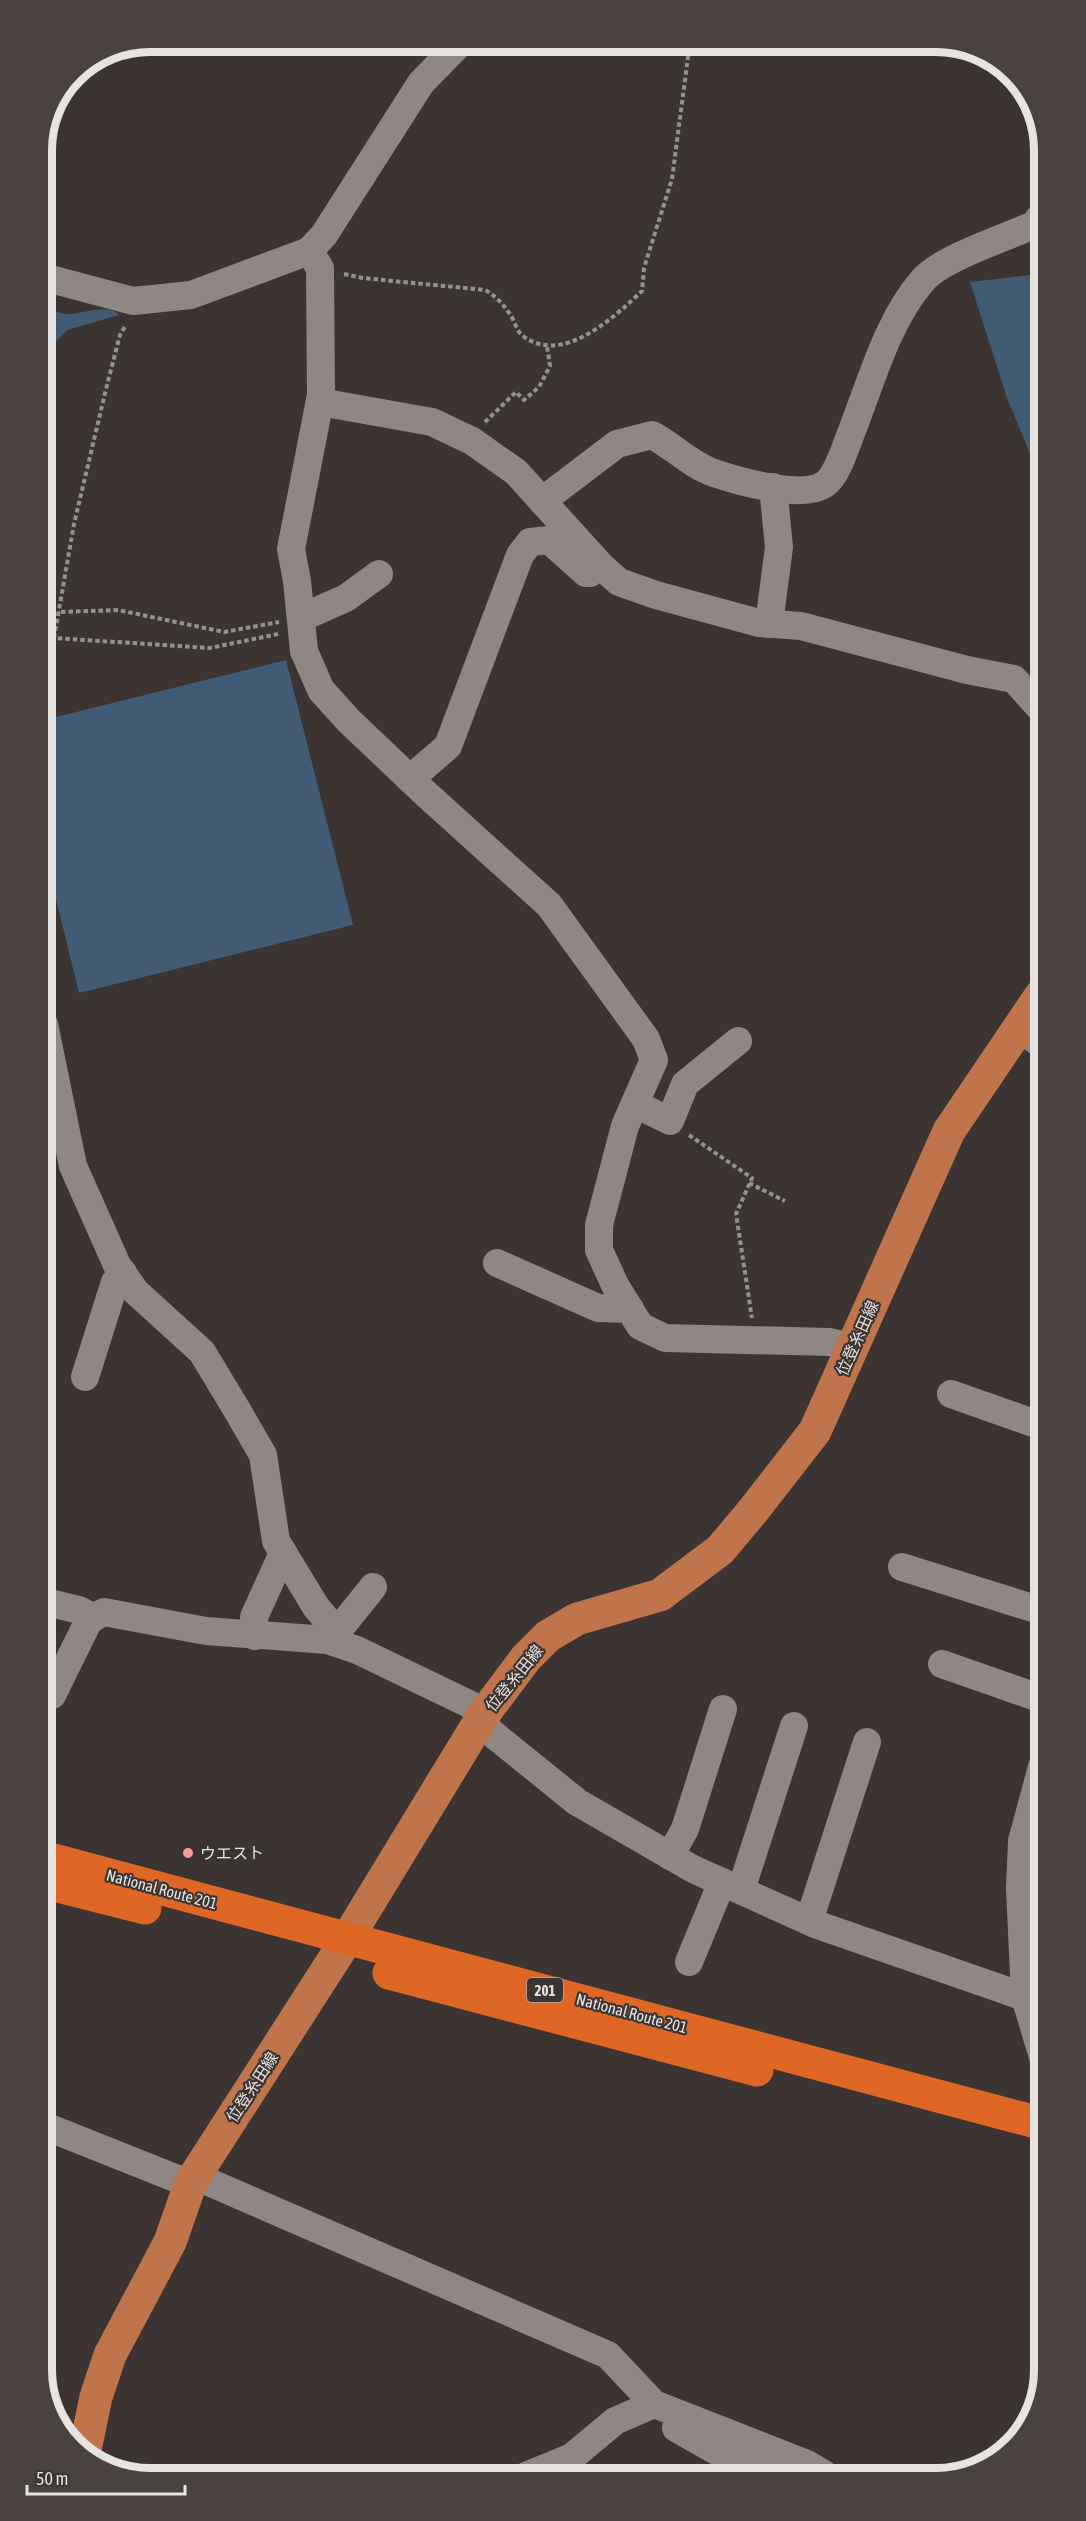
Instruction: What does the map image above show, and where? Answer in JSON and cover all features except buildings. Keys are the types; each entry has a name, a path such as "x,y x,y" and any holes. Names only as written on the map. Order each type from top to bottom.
{"highway":[{"name":"National Route 201","path":"52,1860 341,1948 1034,2142"},
{"name":"National Route 201","path":"52,1884 341,1948 1034,2122"}],"main road":[{"name":"位登糸田線","path":"86,2444 96,2397 110,2355 170,2242 191,2182 341,1948 484,1714 526,1658 548,1636 577,1619 660,1595 720,1550 815,1431 950,1131 1030,1036 1034,1021"}],"street":[{"path":"451,52 421,83 324,235 315,259 320,402 291,549 304,651 321,690 349,721 549,905 646,1039 654,1060 625,1126 599,1225 598,1250 640,1326 665,1338 830,1342 853,1348"},
{"path":"542,501 617,444 652,435 713,473 773,487 806,490 825,484 838,466 887,342 909,297 924,278 938,266 1034,225"},
{"path":"53,281 134,301 191,295 315,259"},
{"path":"320,402 432,422 472,441 516,472 619,582 656,595 769,624 801,626 944,664 1014,679 1034,701"},
{"path":"769,624 779,547 773,487"},
{"path":"410,779 448,746 520,555 530,542 549,540 586,573 608,572"},
{"path":"301,623 346,598 379,574"},
{"path":"635,1104 670,1121 685,1084 738,1041"},
{"path":"53,1066 73,1166 123,1273 135,1291 202,1352 237,1410 263,1455 276,1541 337,1638 469,1704 484,1714 488,1730 578,1802 670,1856 809,1921 1025,1997"},
{"path":"497,1263 598,1308 630,1309"},
{"path":"85,1377 115,1282 123,1273"},
{"path":"951,1394 1034,1423"},
{"path":"255,1636 254,1617 283,1552"},
{"path":"902,1567 1034,1608"},
{"path":"52,1693 58,1655 89,1620 104,1612 206,1631 327,1640 337,1638 373,1587"},
{"path":"52,1604 79,1610 93,1618"},
{"path":"942,1664 1034,1696"},
{"path":"670,1856 686,1829 723,1709"},
{"path":"688,1962 731,1886 794,1726"},
{"path":"809,1921 867,1742"},
{"path":"1034,1797 1022,1842 1020,1888 1025,1997 1034,2027"},
{"path":"52,2129 191,2182 204,2180 608,2355 649,2407 722,2454 738,2467"},
{"path":"545,2468 572,2457 615,2421 649,2407 813,2468"}],"path":[{"path":"315,259 363,278 485,290 495,296 510,315 521,335 547,345 557,347 592,331 642,291 644,268 672,179 689,53"},
{"path":"134,301 118,345 74,524 61,612 54,638 210,648 301,623"},
{"path":"472,441 491,414 516,392 524,400 539,387 550,366 547,345"},
{"path":"61,612 118,610 224,632 301,623"},
{"path":"670,1121 752,1178 736,1214 749,1286 754,1340"},
{"path":"749,1184 785,1201"}],"water":[{"path":"1034,275 1034,463 1007,398 970,282"},
{"path":"101,309 114,311 119,315 67,330 53,345 53,310 63,314 72,314"},
{"path":"286,660 353,925 79,993 53,885 53,718"}],"place":[{"name":"ウエスト","path":"188,1853"}]}
